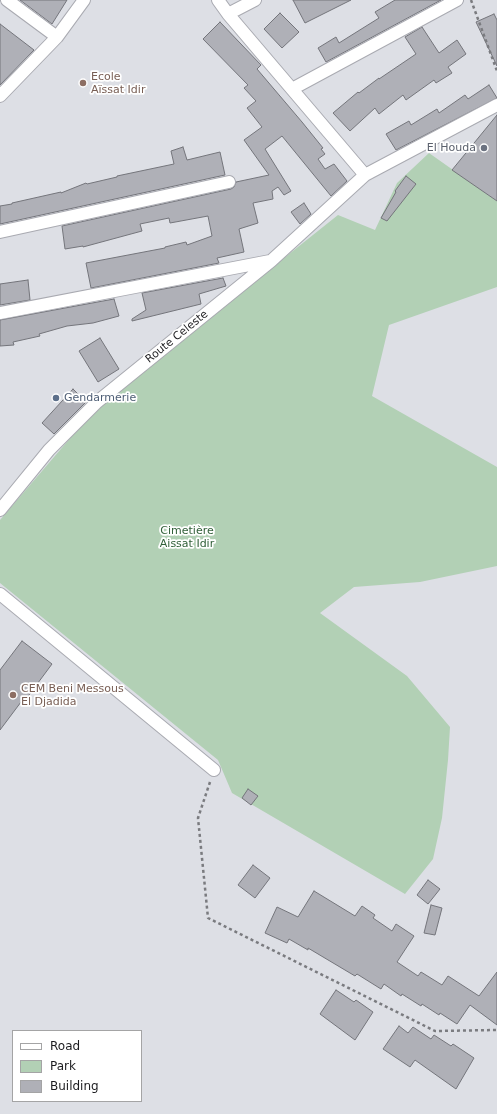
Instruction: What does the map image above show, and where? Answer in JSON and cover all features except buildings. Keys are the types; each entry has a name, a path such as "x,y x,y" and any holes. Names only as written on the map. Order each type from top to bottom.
{"street":[{"path":"7,0 57,37"},
{"path":"0,96 57,37 84,0"},
{"path":"218,0 228,14 365,175"},
{"path":"228,14 255,0"},
{"path":"292,89 457,0"},
{"name":"Route Celeste","path":"0,510 49,450 97,402 271,261 365,175 497,105"},
{"path":"0,232 229,182"},
{"path":"0,313 271,261"},
{"path":"0,594 214,770"}],"path":[{"path":"470,0 497,71"},
{"path":"214,770 198,818 208,918 435,1031 497,1030"}],"green space":[{"name":"Cimetière Aissat Idir","path":"429,153 497,201 497,287 389,325 372,396 497,467 497,566 420,582 354,587 320,613 407,676 450,727 442,818 433,859 405,894 232,793 218,760 0,583 0,520 96,408 338,215 375,230 397,183"}],"place":[{"name":"Ecole Aïssat Idir","path":"83,83"},
{"name":"El Houda","path":"484,148"},
{"name":"Gendarmerie","path":"56,398"},
{"name":"CEM Beni Messous El Djadida","path":"13,695"}]}
